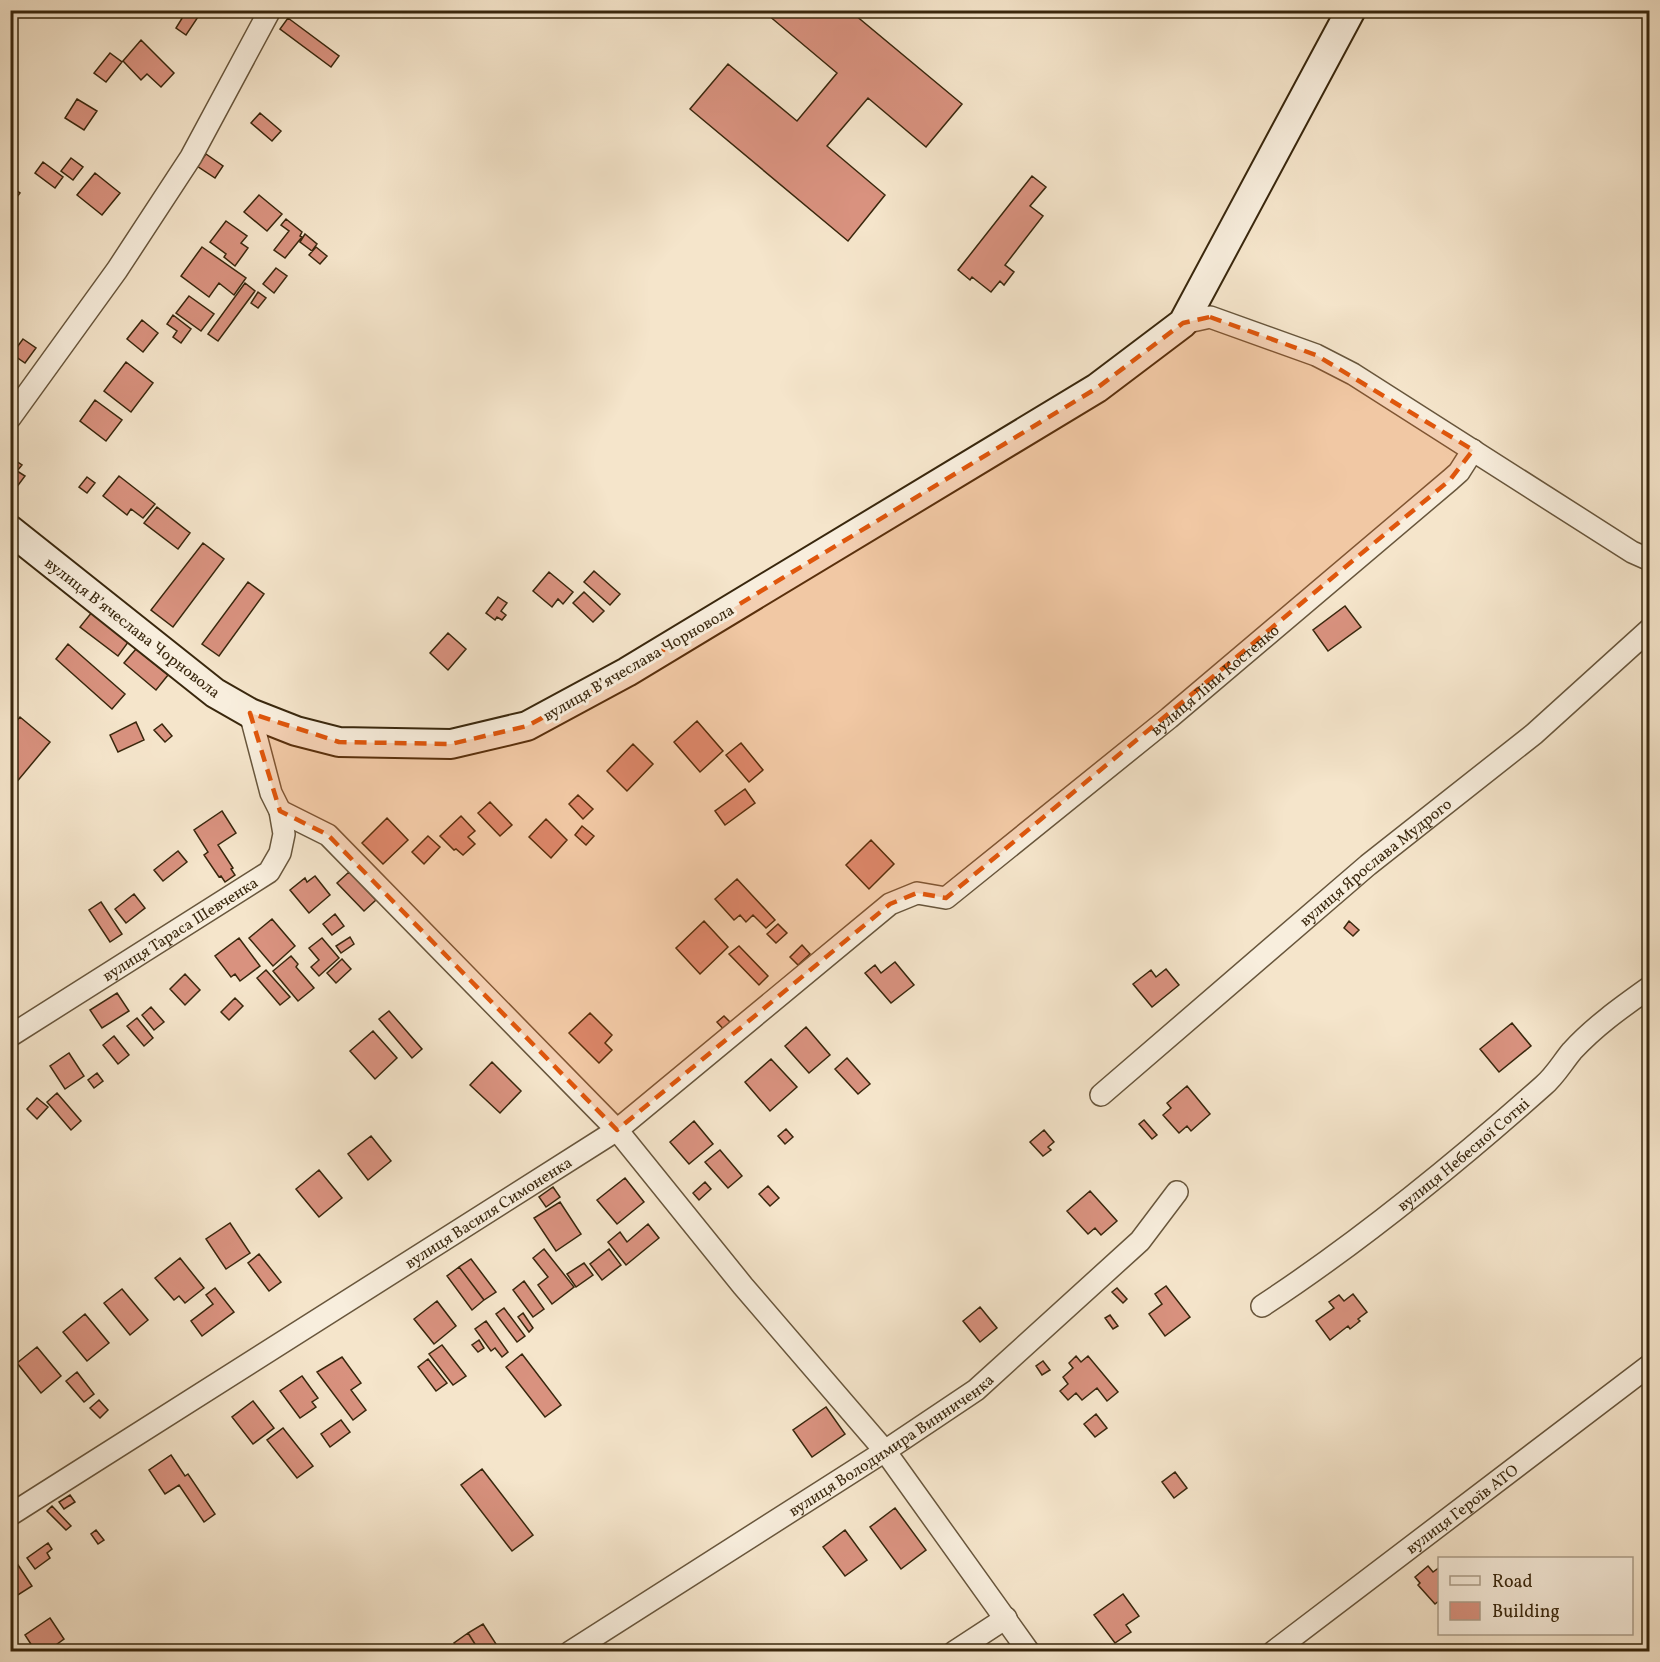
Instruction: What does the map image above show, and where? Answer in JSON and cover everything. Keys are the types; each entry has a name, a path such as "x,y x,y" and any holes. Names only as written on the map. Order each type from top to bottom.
{"street":[{"path":"10,418 117,270 191,157 270,10"},
{"path":"1183,323 1351,10"},
{"path":"1183,323 1210,317 1316,355 1353,374 1632,552 1650,560"},
{"name":"вулиця Вʼячеслава Чорновола","path":"10,530 215,693 249,713 296,731 339,742 451,744 527,726 627,672 1097,387 1183,323"},
{"name":"вулиця Ліни Костенко","path":"946,898 1168,718 1441,488 1459,472 1473,450"},
{"name":"вулиця Ярослава Мудрого","path":"1101,1095 1368,865 1534,734 1650,628"},
{"name":"вулиця Тараса Шевченка","path":"10,1036 269,872 280,853 284,834 280,811 271,793 249,713"},
{"path":"280,811 328,835 616,1131 743,1286 885,1451 1029,1652"},
{"name":"вулиця Василя Симоненка","path":"10,1515 616,1131 890,904 917,893 946,898"},
{"name":"вулиця Небесної Сотні","path":"1262,1306 1319,1267 1399,1206 1490,1132 1546,1084 1570,1053 1588,1035 1650,987"},
{"name":"вулиця Володимира Винниченка","path":"570,1652 885,1451 976,1390 1140,1241 1177,1192"},
{"name":"вулиця Героїв АТО","path":"1273,1652 1650,1365"},
{"path":"954,1652 1006,1618"}],"highlighted area":[{"path":"1210,317 1316,355 1473,450 1450,480 946,898 917,893 890,904 617,1130 328,835 280,811 250,713 339,742 451,744 527,726 627,672 1097,388 1183,323"}],"building":[{"path":"187,10 195,10 200,14 186,35 176,28"},
{"path":"772,10 849,10 962,104 926,147 868,98 827,146 885,195 848,241 690,109 728,64 797,121 837,73 768,15"},
{"path":"288,18 339,56 331,67 280,29"},
{"path":"141,40 174,73 161,87 147,74 141,80 123,61"},
{"path":"110,53 122,62 106,82 94,73"},
{"path":"77,99 97,111 84,130 65,118"},
{"path":"260,113 281,131 272,141 251,123"},
{"path":"206,154 223,166 215,178 197,166"},
{"path":"71,158 83,167 73,180 61,171"},
{"path":"43,162 63,177 55,188 35,173"},
{"path":"95,173 120,193 102,215 77,195"},
{"path":"1032,176 1046,187 1030,206 1043,216 1005,265 1014,272 1004,285 1000,281 991,292 972,277 970,280 958,270"},
{"path":"10,186 20,193 10,206"},
{"path":"259,195 282,214 267,231 244,212"},
{"path":"286,219 302,232 300,236 302,237 285,258 274,250 289,231 281,225"},
{"path":"226,221 247,236 241,243 248,248 235,266 224,257 226,254 210,242"},
{"path":"305,234 317,244 312,251 300,242"},
{"path":"202,247 246,278 234,295 219,283 209,297 181,276"},
{"path":"316,247 327,256 320,264 309,255"},
{"path":"276,268 287,276 274,293 263,284"},
{"path":"245,283 255,291 218,341 208,334"},
{"path":"258,292 266,298 258,308 251,303"},
{"path":"189,296 214,314 201,331 176,313"},
{"path":"173,315 191,329 181,343 173,337 177,331 167,324"},
{"path":"142,320 158,333 143,352 127,339"},
{"path":"23,339 36,348 25,363 12,354"},
{"path":"126,362 153,383 131,412 104,391"},
{"path":"95,400 122,420 106,441 80,421"},
{"path":"10,457 22,465 17,471 25,476 13,492 10,490"},
{"path":"119,476 155,504 143,518 131,509 127,515 103,496"},
{"path":"87,477 95,483 87,493 79,487"},
{"path":"157,507 190,533 178,549 144,523"},
{"path":"203,543 224,559 173,627 151,610"},
{"path":"594,571 620,594 610,605 584,582"},
{"path":"549,572 573,592 563,604 558,599 552,607 533,591"},
{"path":"248,582 264,594 219,656 202,644"},
{"path":"584,592 604,611 593,622 573,603"},
{"path":"498,597 507,603 501,611 506,615 502,620 497,617 495,620 486,613"},
{"path":"1345,606 1361,627 1328,651 1313,630"},
{"path":"92,612 129,641 118,656 80,627"},
{"path":"448,633 466,649 448,670 430,653"},
{"path":"68,644 125,694 112,709 56,659"},
{"path":"136,649 168,675 156,690 124,663"},
{"path":"20,717 50,742 10,790 10,729"},
{"path":"697,721 723,751 700,772 674,742"},
{"path":"136,722 144,740 118,752 110,735"},
{"path":"162,724 172,736 165,742 154,730"},
{"path":"741,743 763,770 749,782 726,755"},
{"path":"633,744 653,764 627,791 607,771"},
{"path":"745,789 755,803 725,825 715,811"},
{"path":"578,795 593,809 583,819 569,804"},
{"path":"490,802 512,825 500,836 478,813"},
{"path":"222,811 236,833 218,845 235,875 225,882 204,855 208,852 194,830"},
{"path":"461,816 475,831 468,837 475,844 463,855 456,849 454,850 440,836"},
{"path":"387,818 408,840 383,864 362,843"},
{"path":"546,819 567,840 551,858 529,837"},
{"path":"582,826 594,836 586,845 575,835"},
{"path":"428,836 440,847 424,864 412,852"},
{"path":"871,840 894,864 869,889 846,865"},
{"path":"178,851 187,862 163,881 154,870"},
{"path":"349,872 376,900 364,911 337,883"},
{"path":"315,876 330,895 309,913 290,890 305,878 307,882"},
{"path":"737,879 775,920 766,928 753,915 746,922 740,915 734,920 715,899"},
{"path":"134,894 145,908 126,923 115,909"},
{"path":"101,902 122,934 110,942 89,910"},
{"path":"335,914 344,926 332,935 323,924"},
{"path":"272,919 295,946 273,966 249,938"},
{"path":"704,921 728,947 700,974 676,948"},
{"path":"1349,921 1359,930 1353,936 1344,928"},
{"path":"778,924 787,933 776,943 767,934"},
{"path":"350,937 354,944 341,953 336,946"},
{"path":"239,938 260,966 240,981 235,974 231,977 215,956"},
{"path":"322,938 339,958 319,976 311,967 319,960 309,948"},
{"path":"802,945 810,954 798,965 790,957"},
{"path":"739,946 768,976 759,985 729,954"},
{"path":"291,956 298,964 296,967 314,988 298,1001 273,971"},
{"path":"342,959 351,969 336,983 327,973"},
{"path":"895,962 914,985 891,1003 865,973 875,965 881,973"},
{"path":"1166,969 1179,985 1152,1007 1133,984 1151,970 1156,977"},
{"path":"266,970 290,997 280,1005 257,978"},
{"path":"185,974 200,990 185,1005 170,989"},
{"path":"117,993 129,1011 102,1028 90,1010"},
{"path":"235,998 243,1006 229,1020 221,1012"},
{"path":"151,1007 164,1022 154,1030 142,1015"},
{"path":"389,1011 422,1049 412,1058 379,1019"},
{"path":"590,1013 612,1035 605,1043 612,1050 599,1063 569,1033"},
{"path":"724,1016 733,1025 726,1032 717,1022"},
{"path":"137,1018 153,1038 144,1046 127,1026"},
{"path":"1512,1023 1531,1046 1499,1072 1480,1049"},
{"path":"806,1027 830,1055 809,1073 785,1046"},
{"path":"373,1031 397,1058 375,1079 350,1051"},
{"path":"114,1036 129,1055 118,1064 103,1045"},
{"path":"69,1053 84,1076 65,1089 50,1066"},
{"path":"847,1058 870,1084 858,1094 835,1069"},
{"path":"771,1059 797,1087 770,1111 745,1082"},
{"path":"492,1062 521,1091 500,1113 470,1085"},
{"path":"97,1073 103,1081 94,1088 88,1080"},
{"path":"1187,1086 1210,1114 1191,1131 1187,1126 1179,1133 1163,1115 1171,1108 1167,1103"},
{"path":"57,1093 81,1121 71,1130 47,1102"},
{"path":"37,1098 48,1107 37,1119 27,1109"},
{"path":"1144,1120 1157,1135 1152,1139 1139,1124"},
{"path":"694,1121 713,1144 689,1164 670,1142"},
{"path":"786,1129 793,1137 785,1144 778,1136"},
{"path":"1044,1130 1054,1142 1048,1147 1051,1150 1043,1156 1030,1142"},
{"path":"371,1136 391,1161 368,1180 348,1154"},
{"path":"720,1150 742,1176 728,1188 705,1162"},
{"path":"319,1170 342,1198 319,1217 296,1189"},
{"path":"625,1178 644,1202 617,1224 597,1200"},
{"path":"705,1182 711,1189 699,1200 693,1193"},
{"path":"768,1186 779,1198 770,1206 759,1194"},
{"path":"553,1187 560,1197 546,1207 539,1197"},
{"path":"1090,1191 1117,1221 1101,1235 1095,1228 1088,1234 1067,1211"},
{"path":"560,1202 581,1234 556,1251 534,1218"},
{"path":"230,1223 250,1253 226,1269 206,1239"},
{"path":"648,1224 659,1238 626,1265 608,1242 620,1232 627,1242"},
{"path":"544,1249 574,1287 552,1304 538,1285 548,1277 533,1258"},
{"path":"609,1249 621,1265 602,1280 590,1264"},
{"path":"259,1254 281,1282 269,1291 248,1263"},
{"path":"180,1258 204,1288 185,1303 179,1296 174,1300 155,1278"},
{"path":"471,1259 496,1292 484,1300 459,1267"},
{"path":"584,1263 593,1275 576,1287 567,1274"},
{"path":"459,1267 484,1300 472,1310 447,1276"},
{"path":"524,1281 544,1309 533,1317 513,1290"},
{"path":"1166,1286 1190,1317 1165,1336 1149,1314 1162,1304 1155,1294"},
{"path":"215,1288 234,1312 202,1336 191,1321 213,1304 206,1295"},
{"path":"1117,1288 1127,1299 1123,1303 1112,1292"},
{"path":"122,1289 148,1320 130,1335 104,1303"},
{"path":"1353,1294 1367,1312 1350,1329 1348,1326 1330,1340 1316,1321 1334,1308 1329,1302 1339,1295 1344,1301"},
{"path":"437,1301 456,1326 434,1344 414,1319"},
{"path":"980,1307 997,1328 980,1342 963,1321"},
{"path":"504,1308 525,1336 517,1342 496,1314"},
{"path":"523,1313 533,1328 529,1332 518,1317"},
{"path":"85,1314 109,1343 87,1361 63,1332"},
{"path":"1110,1315 1118,1326 1113,1329 1105,1318"},
{"path":"486,1321 508,1352 502,1357 495,1348 491,1351 475,1329"},
{"path":"479,1340 484,1348 478,1352 472,1345"},
{"path":"442,1345 466,1376 453,1385 429,1354"},
{"path":"37,1347 61,1376 41,1393 17,1363"},
{"path":"522,1354 561,1405 545,1417 506,1367"},
{"path":"1076,1356 1081,1362 1088,1356 1118,1392 1107,1401 1097,1388 1082,1400 1076,1393 1068,1400 1060,1391 1068,1384 1063,1377 1073,1368 1069,1363"},
{"path":"342,1357 361,1383 351,1390 366,1410 353,1420 317,1372"},
{"path":"428,1359 447,1383 436,1391 418,1367"},
{"path":"1043,1361 1050,1370 1042,1375 1036,1366"},
{"path":"77,1372 94,1394 84,1402 66,1381"},
{"path":"302,1376 318,1398 312,1402 316,1407 300,1418 280,1391"},
{"path":"99,1400 108,1410 100,1418 90,1408"},
{"path":"253,1401 274,1428 253,1444 232,1417"},
{"path":"826,1407 845,1434 812,1457 793,1430"},
{"path":"1096,1414 1107,1428 1095,1437 1084,1424"},
{"path":"341,1420 350,1432 330,1447 321,1434"},
{"path":"283,1428 313,1466 297,1478 267,1440"},
{"path":"171,1455 185,1476 188,1474 215,1514 204,1522 179,1485 165,1494 149,1470"},
{"path":"482,1469 533,1535 512,1551 461,1485"},
{"path":"1175,1472 1187,1488 1174,1498 1162,1482"},
{"path":"70,1495 75,1502 64,1509 59,1502"},
{"path":"52,1506 71,1526 66,1530 47,1511"},
{"path":"895,1508 926,1550 901,1569 870,1527"},
{"path":"96,1530 104,1540 98,1544 91,1534"},
{"path":"845,1530 867,1560 845,1576 823,1547"},
{"path":"48,1543 52,1549 47,1553 50,1558 35,1569 27,1558"},
{"path":"10,1553 18,1565 10,1570"},
{"path":"18,1565 32,1586 10,1600 10,1570"},
{"path":"1428,1566 1433,1572 1438,1568 1438,1602 1435,1604 1418,1585 1420,1583 1415,1577"},
{"path":"1123,1594 1139,1616 1126,1625 1131,1632 1115,1643 1094,1615"},
{"path":"50,1618 64,1639 46,1652 36,1652 25,1635"},
{"path":"483,1624 498,1647 492,1652 480,1652 468,1633"},
{"path":"468,1633 480,1652 460,1652 454,1643"}]}
